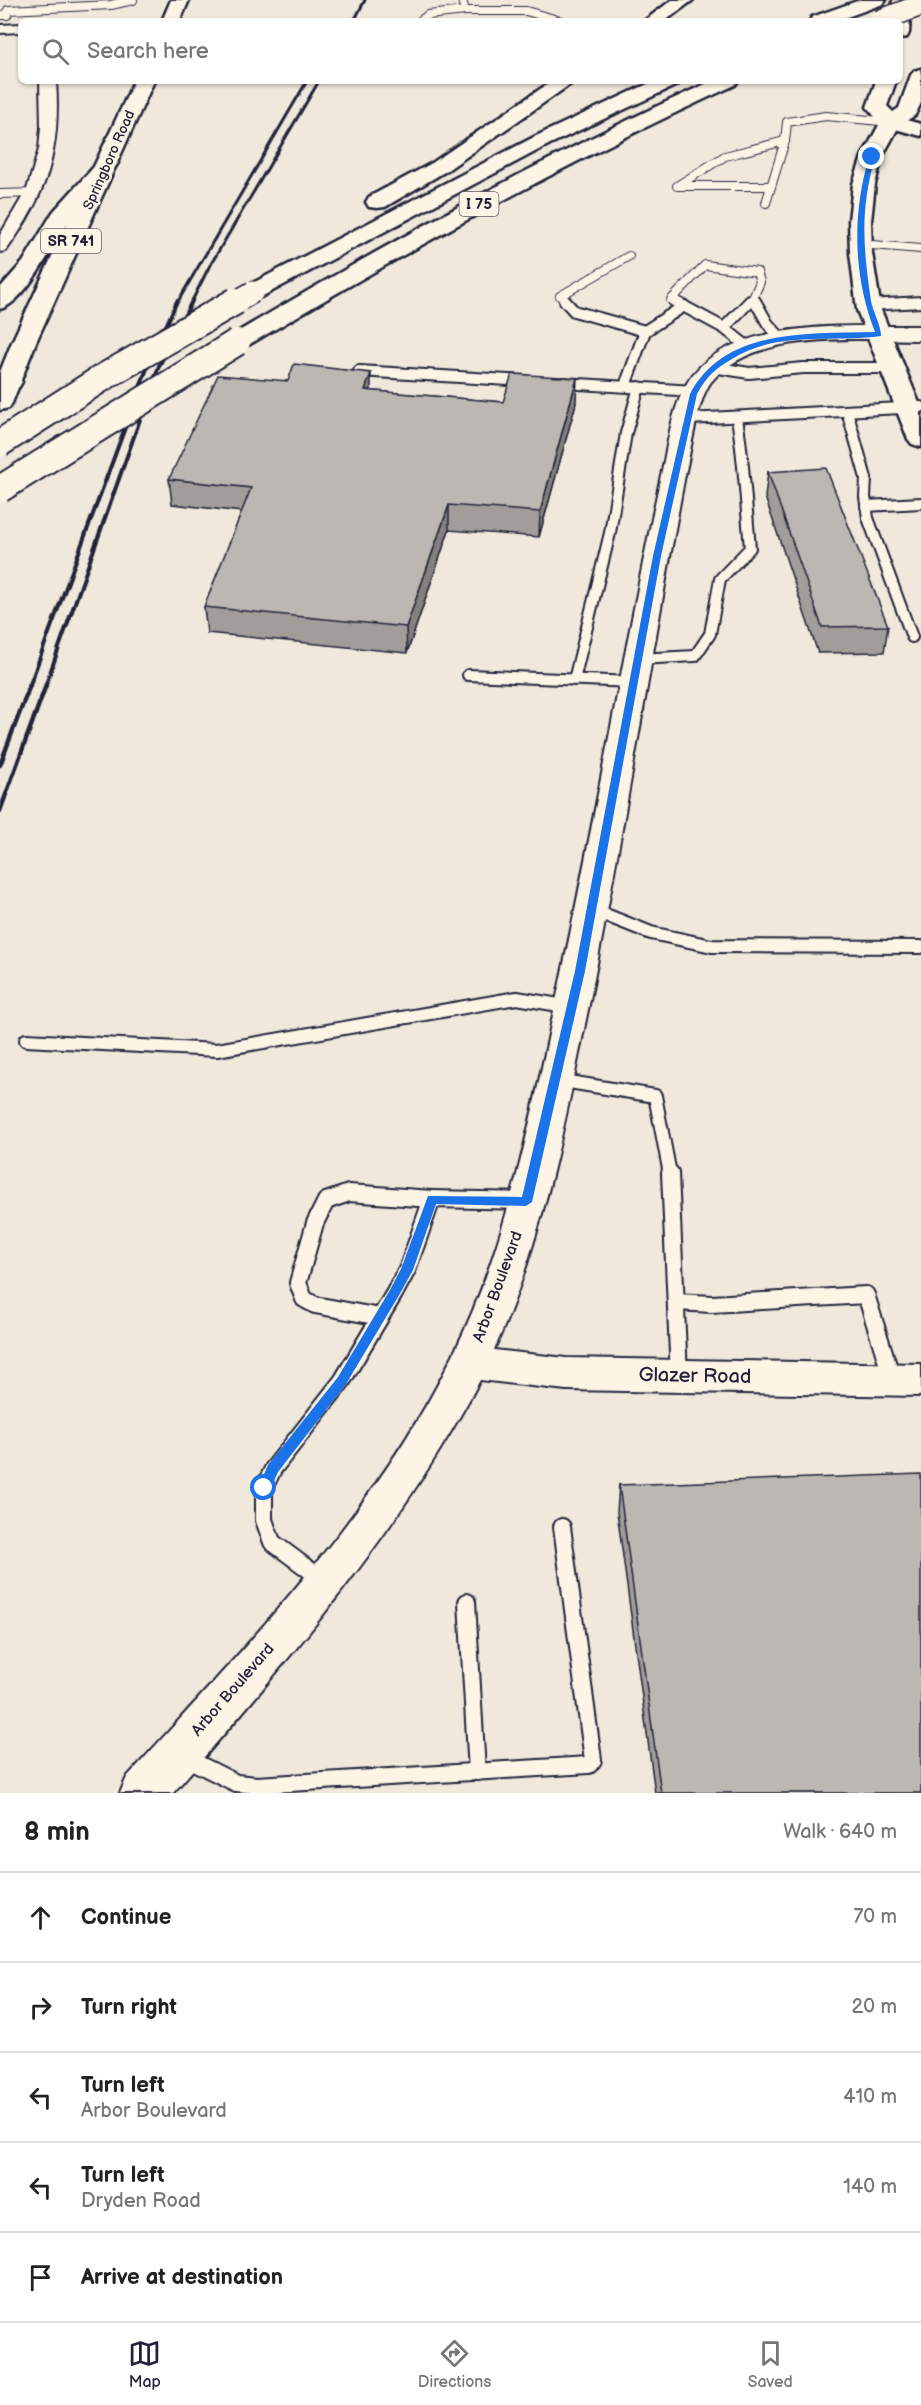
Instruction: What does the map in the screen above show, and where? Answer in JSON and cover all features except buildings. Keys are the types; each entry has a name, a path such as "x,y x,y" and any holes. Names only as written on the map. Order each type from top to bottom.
{"main road":[{"path":"172,18 180,0"},
{"path":"657,18 684,0"},
{"path":"827,18 877,0"},
{"path":"901,18 902,0"},
{"path":"887,18 921,5"},
{"path":"921,75 908,111 891,122 872,157 864,184 860,221 860,244 874,320 893,368 915,408 921,439"},
{"name":"Springboro Road","path":"3,388 143,84"},
{"path":"256,283 352,217 439,167 561,84"},
{"name":"I 75","path":"0,443 256,283 543,140 664,84"},
{"name":"I 75","path":"0,489 368,263 602,138 721,84"},
{"path":"885,84 877,106 891,122 921,130"},
{"path":"891,122 921,122"},
{"path":"0,302 32,265 61,217 108,163"}],"street":[{"path":"0,28 18,28"},
{"path":"0,247 15,228 35,193 46,159 50,131 48,84"},
{"path":"699,392 736,338 807,336 874,320 921,333"},
{"name":"Arbor Boulevard","path":"143,1793 285,1630 366,1527 433,1431 489,1319 507,1270 556,1080 592,909 671,486 699,392"},
{"name":"Glazer Road","path":"469,1363 566,1374 907,1380"}],"lane":[{"path":"0,15 7,15 8,10 111,5 133,0"},
{"path":"462,0 465,11"},
{"path":"424,18 428,15 465,11 526,11 550,18"},
{"path":"766,202 785,141 787,122 799,118 830,115 891,122"},
{"path":"771,186 676,186 725,156 785,141"},
{"path":"0,194 35,193"},
{"path":"860,244 921,249"},
{"path":"629,256 560,296 574,311 645,331"},
{"path":"705,265 757,272 761,285 753,298 736,338 671,300 705,265"},
{"path":"753,298 768,324 781,338"},
{"path":"874,320 921,302"},
{"path":"625,386 645,331 684,306"},
{"path":"553,383 699,392 749,373 803,368 893,368"},
{"path":"359,371 542,382"},
{"path":"574,680 610,532 626,433 639,387"},
{"path":"699,392 737,418 772,414 915,408"},
{"path":"847,411 866,478 866,506 889,579 912,636"},
{"path":"468,675 574,680 636,671 695,656 710,634 720,579 750,548 743,456 737,418"},
{"path":"866,506 921,503"},
{"path":"592,909 651,933 712,946 921,947"},
{"path":"26,1040 217,1050 517,998 572,1007"},
{"path":"556,1080 655,1096 670,1164 679,1376"},
{"path":"380,1317 315,1305 304,1299 298,1283 315,1223 326,1201 349,1193 526,1202"},
{"path":"324,1581 272,1542 264,1520 264,1488 273,1469 342,1380 380,1317 407,1270 432,1199"},
{"path":"676,1302 712,1304 866,1295 907,1380"},
{"path":"178,1754 236,1783 257,1785 589,1765 593,1760 562,1527"},
{"path":"467,1602 477,1772"}],"railway":[{"path":"356,18 365,0"},
{"path":"177,303 305,84"},
{"path":"192,301 208,269 317,84"},
{"path":"29,687 146,371 177,301"},
{"path":"45,687 159,366 192,301"},
{"path":"0,765 30,685"},
{"path":"0,811 46,685"}],"route":[{"path":"264,1488 273,1469 342,1380 394,1294 407,1270 432,1199 526,1202 580,971 657,556 694,394 701,379 713,367 741,350 769,340 794,336 879,334 869,310 861,253 860,221 864,184 872,157"}]}
